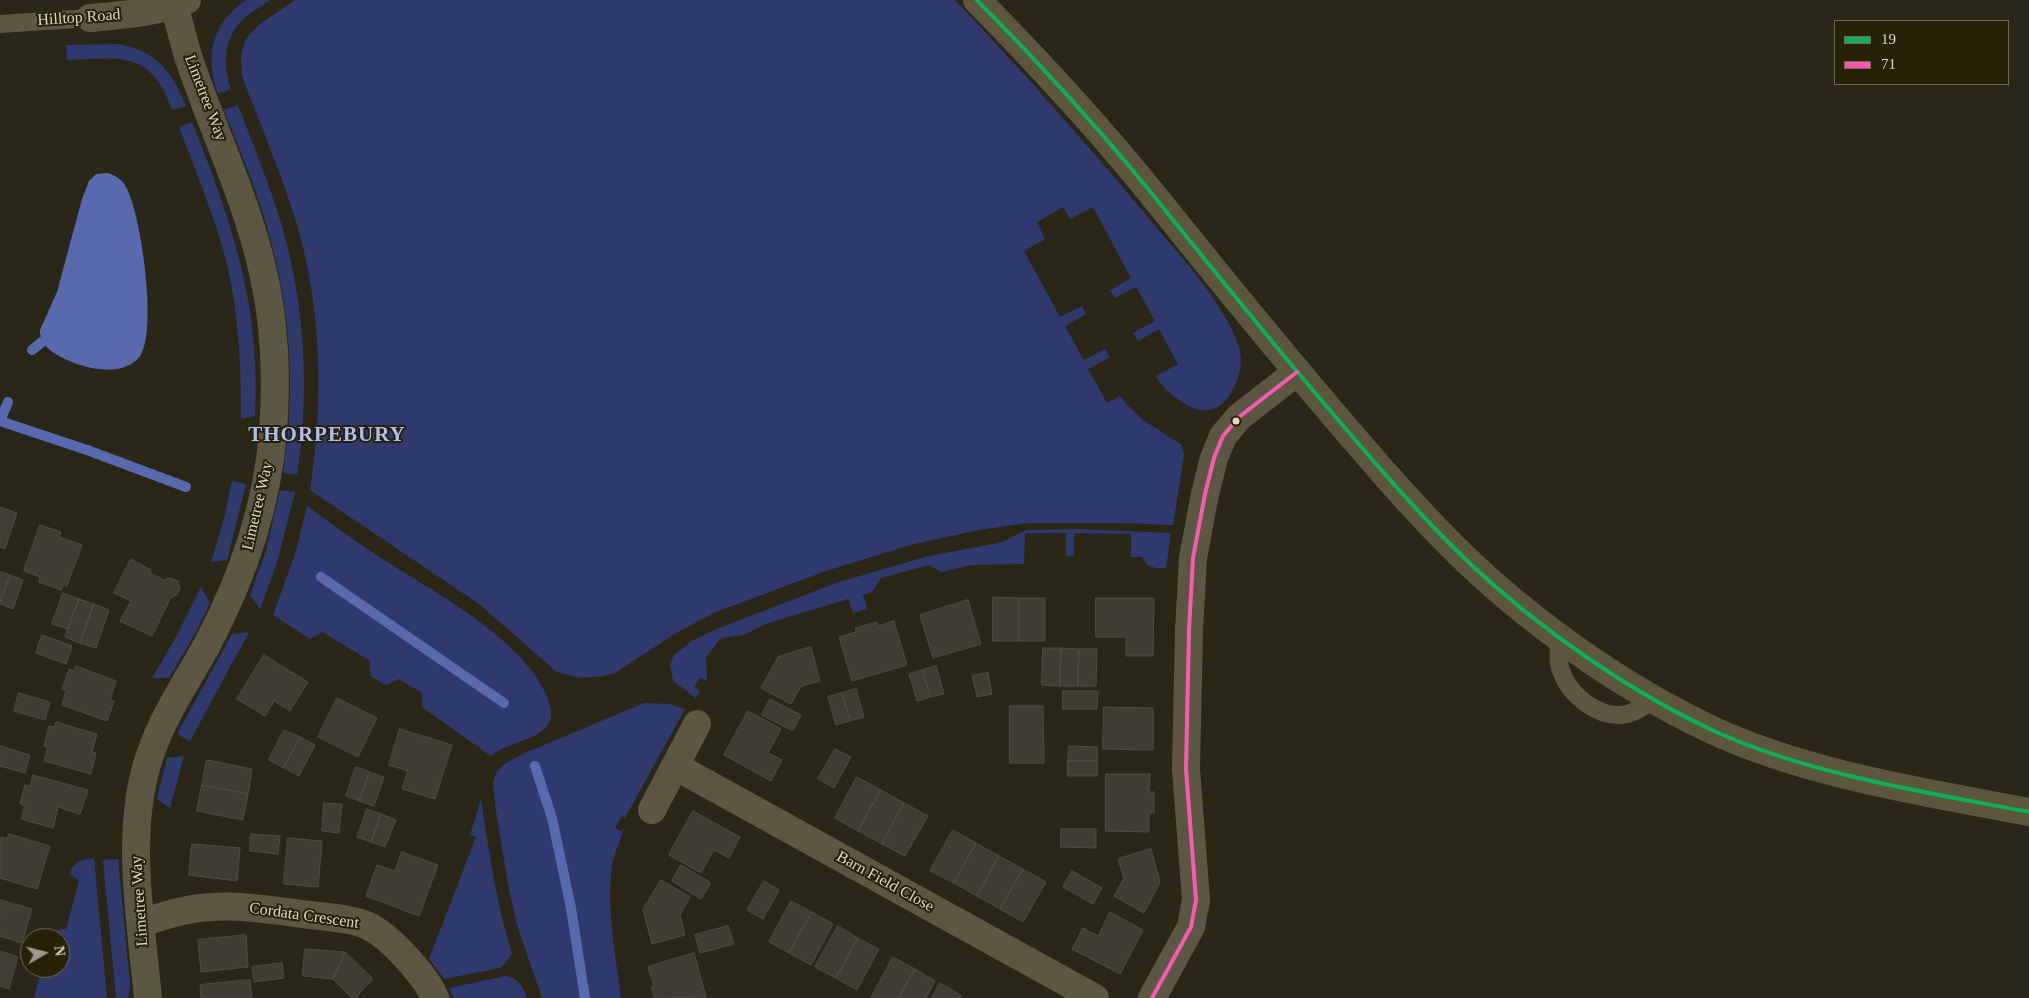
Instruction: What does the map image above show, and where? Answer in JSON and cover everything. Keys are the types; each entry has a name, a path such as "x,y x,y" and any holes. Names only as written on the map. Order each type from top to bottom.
{"street":[{"path":"977,0 1018,41 1117,152 1297,372 1399,489 1453,547 1532,618 1592,660 1654,699 1711,730 1767,752 1837,772 2029,812"},
{"name":"Hilltop Road","path":"90,18 134,14 180,3"},
{"name":"Limetree Way","path":"148,998 136,847 139,805 145,773 149,756 160,730 222,616 246,557 256,528 262,500 273,435 274,408 273,344 264,274 249,221 187,53 180,3"},
{"path":"1152,998 1191,927 1196,900 1186,760 1191,580 1197,530 1205,494 1222,436 1239,417 1297,372"},
{"path":"652,810 697,724"},
{"name":"Barn Field Close","path":"675,766 1095,998"},
{"name":"Cordata Crescent","path":"142,923 191,910 224,906 361,923 382,934 425,978 435,998"}],"lane":[{"name":"Hilltop Road","path":"0,24 90,18"},
{"path":"1560,637 1558,653 1560,670 1567,685 1591,707 1610,714 1626,714 1641,710 1654,699"}],"shaded area":[{"path":"246,0 270,0 244,18 235,28 226,54 228,80 231,89 218,94 212,67 214,41 225,19"},
{"path":"295,0 955,0 1076,133 1181,256 1224,314 1236,339 1241,365 1237,381 1227,399 1220,406 1203,410 1193,408 1182,402 1167,391 1156,376 1178,364 1159,329 1138,341 1133,333 1155,321 1136,287 1115,298 1110,290 1131,278 1093,207 1070,219 1063,207 1037,222 1045,239 1024,251 1060,317 1082,306 1086,314 1065,326 1084,360 1105,349 1110,357 1088,369 1107,403 1120,396 1143,420 1182,445 1184,455 1173,525 1027,523 979,530 914,544 826,571 716,612 676,633 615,673 580,678 557,672 479,604 310,490 319,388 318,353 311,285 295,218 277,165 243,79 241,63 243,50 253,31 261,23"},
{"path":"117,44 142,51 161,64 175,82 186,106 172,110 164,91 154,77 144,67 132,62 118,59 67,60 66,45"},
{"path":"238,105 267,180 282,226 296,287 303,350 304,381 301,444 297,475 283,473 290,408 290,376 285,312 280,280 260,204 224,110"},
{"path":"192,122 220,195 231,230 241,265 248,301 256,376 255,416 241,419 238,341 234,302 227,264 211,212 179,127"},
{"path":"107,173 117,177 125,185 137,219 145,271 148,322 145,343 140,356 133,363 115,369 93,368 73,363 48,348 40,335 40,330 57,292 82,199 89,181 96,174"},
{"path":"232,481 246,484 227,560 211,562 224,519"},
{"path":"280,490 295,492 277,563 260,609 250,595 266,551"},
{"path":"307,506 366,548 470,615 515,652 533,672 546,694 551,713 547,727 533,736 497,751 491,756 422,707 422,693 399,679 386,685 370,676 370,661 322,632 310,639 273,615 296,551"},
{"path":"1078,529 1171,533 1166,568 1149,566 1142,557 1131,557 1131,534 1074,533 1074,556 1066,556 1066,533 1025,533 1024,564 972,565 941,572 929,565 881,578 872,592 863,595 867,609 853,613 848,599 765,624 744,635 721,638 706,658 707,677 706,680 700,678 694,687 700,691 696,698 673,681 670,664 674,655 692,641 719,628 839,582 929,556 1003,542 1026,530"},
{"path":"201,587 210,603 196,632 169,678 152,678 176,637"},
{"path":"249,632 190,741 177,734 232,634"},
{"path":"644,703 669,704 685,709 625,818 622,816 615,828 623,832 615,853 610,882 612,932 621,998 542,998 517,925 508,884 496,811 493,783 496,773 504,764 525,753"},
{"path":"184,756 170,808 157,799 167,758"},
{"path":"481,799 497,896 512,953 506,963 500,968 444,979 429,959 476,837 470,835"},
{"path":"94,858 107,998 34,998 39,978 70,978 70,928 66,928 79,881 70,874 76,864"},
{"path":"118,859 130,984 128,998 116,998 103,860"},
{"path":"506,976 520,984 527,998 454,998 449,988"}],"building":[{"path":"0,507 17,513 5,549 0,547"},
{"path":"40,525 61,532 59,537 82,545 67,586 63,585 61,590 39,582 40,577 24,571"},
{"path":"131,559 151,570 150,573 164,580 171,578 178,581 180,588 177,595 171,597 152,636 120,621 131,601 114,593"},
{"path":"0,572 10,575 0,603"},
{"path":"10,575 23,580 13,609 0,604"},
{"path":"63,593 79,599 68,629 52,624"},
{"path":"993,597 1019,598 1019,641 993,641"},
{"path":"1019,598 1045,598 1045,641 1019,641"},
{"path":"1096,598 1154,598 1153,656 1126,656 1126,637 1096,637"},
{"path":"79,599 94,604 80,643 65,637"},
{"path":"968,600 981,644 933,658 920,615"},
{"path":"94,604 109,610 96,648 80,643"},
{"path":"894,621 907,665 852,681 839,637 856,632 855,628 877,622 878,626"},
{"path":"42,635 72,646 66,664 36,653"},
{"path":"811,647 820,681 801,686 791,704 761,688 778,657"},
{"path":"1043,648 1061,648 1060,686 1042,685"},
{"path":"1061,648 1079,649 1078,686 1060,686"},
{"path":"1079,649 1097,649 1096,686 1078,686"},
{"path":"264,655 308,682 290,711 274,701 265,716 237,699"},
{"path":"76,666 116,681 110,699 114,701 107,721 62,705 66,691 62,689 69,669 74,671"},
{"path":"936,666 944,694 930,697 923,670"},
{"path":"923,670 930,697 917,701 909,674"},
{"path":"988,673 992,694 977,697 972,676"},
{"path":"856,689 864,717 850,721 842,693"},
{"path":"1063,691 1098,691 1097,709 1063,709"},
{"path":"19,693 50,702 45,720 14,711"},
{"path":"842,693 850,721 836,725 828,697"},
{"path":"337,698 377,718 358,757 318,737"},
{"path":"770,699 801,715 793,731 762,715"},
{"path":"1010,706 1043,706 1044,763 1010,763"},
{"path":"1104,707 1153,708 1153,750 1103,749"},
{"path":"748,711 781,729 768,753 782,760 771,781 724,755"},
{"path":"56,722 97,734 92,752 96,753 91,774 44,761 48,747 44,746 49,726 54,727"},
{"path":"400,729 452,745 435,799 402,789 408,771 389,765"},
{"path":"284,730 300,737 284,768 269,760"},
{"path":"300,737 315,745 299,776 284,768"},
{"path":"0,746 30,755 25,773 0,766"},
{"path":"1069,746 1097,747 1097,761 1068,761"},
{"path":"835,749 851,757 834,788 818,779"},
{"path":"207,760 252,769 248,794 202,785"},
{"path":"1068,761 1097,761 1097,776 1068,776"},
{"path":"356,767 370,772 359,801 346,796"},
{"path":"370,772 384,777 374,806 359,801"},
{"path":"1106,774 1150,774 1149,792 1154,792 1154,813 1149,813 1149,832 1106,831"},
{"path":"33,775 88,790 80,814 58,807 53,828 21,819 25,806 20,804 25,785 30,787"},
{"path":"857,777 881,790 858,831 835,818"},
{"path":"202,785 248,794 243,820 197,811"},
{"path":"881,790 904,803 882,844 858,831"},
{"path":"324,803 342,804 339,833 322,831"},
{"path":"904,803 928,816 905,856 882,844"},
{"path":"367,809 381,814 371,842 357,837"},
{"path":"693,811 740,837 729,858 714,850 701,873 669,855"},
{"path":"381,814 396,820 385,847 371,842"},
{"path":"1061,829 1096,829 1096,848 1061,847"},
{"path":"953,830 976,843 954,883 930,871"},
{"path":"9,834 50,846 37,889 0,878 0,841 1,837 7,839"},
{"path":"251,834 280,836 278,854 250,851"},
{"path":"288,838 322,841 318,887 284,884"},
{"path":"976,843 999,856 977,896 954,883"},
{"path":"192,844 240,848 237,881 189,875"},
{"path":"1151,849 1160,882 1144,913 1114,896 1124,878 1118,859"},
{"path":"402,852 438,865 419,916 366,896 377,865 395,871"},
{"path":"999,856 1023,869 1000,909 977,896"},
{"path":"681,865 711,883 701,899 672,881"},
{"path":"1023,869 1046,882 1023,922 1000,909"},
{"path":"1072,871 1102,888 1093,904 1063,887"},
{"path":"661,880 690,897 680,915 685,935 652,944 643,910"},
{"path":"764,881 779,890 763,919 747,910"},
{"path":"0,900 32,909 26,928 20,928 20,942 0,936"},
{"path":"791,901 812,912 789,953 769,942"},
{"path":"812,912 833,924 811,965 789,953"},
{"path":"1110,912 1143,930 1120,974 1072,949 1083,928 1098,936"},
{"path":"728,926 734,944 700,953 695,935"},
{"path":"838,926 858,938 836,978 815,967"},
{"path":"246,935 248,967 201,972 198,940"},
{"path":"858,938 879,949 857,990 836,978"},
{"path":"305,949 345,952 333,979 303,976"},
{"path":"0,951 18,957 9,989 0,986"},
{"path":"345,952 373,979 355,998 352,998 333,979"},
{"path":"694,953 706,997 655,998 651,987 654,986 648,967"},
{"path":"893,957 915,969 899,998 871,998"},
{"path":"282,963 284,978 254,982 252,967"},
{"path":"915,969 935,981 926,998 899,998"},
{"path":"250,980 252,998 201,998 200,985"},
{"path":"940,983 961,995 959,998 932,998"}],"waterway":[{"path":"32,350 42,342"},
{"path":"0,421 8,402"},
{"path":"0,421 87,450 186,487"},
{"path":"321,577 504,703"},
{"path":"535,766 552,818 571,908 585,998"}],"transit line":[{"name":"19","path":"977,0 1045,71 1111,145 1283,355 1404,495 1452,546 1509,599 1541,624 1607,671 1641,692 1676,712 1747,745 1825,770 1866,780 2029,812"},
{"name":"71","path":"1152,998 1191,927 1196,900 1186,769 1189,630 1193,558 1205,494 1214,458 1223,436 1239,417 1297,372"}],"district":[{"name":"THORPEBURY","path":"327,436"}]}
